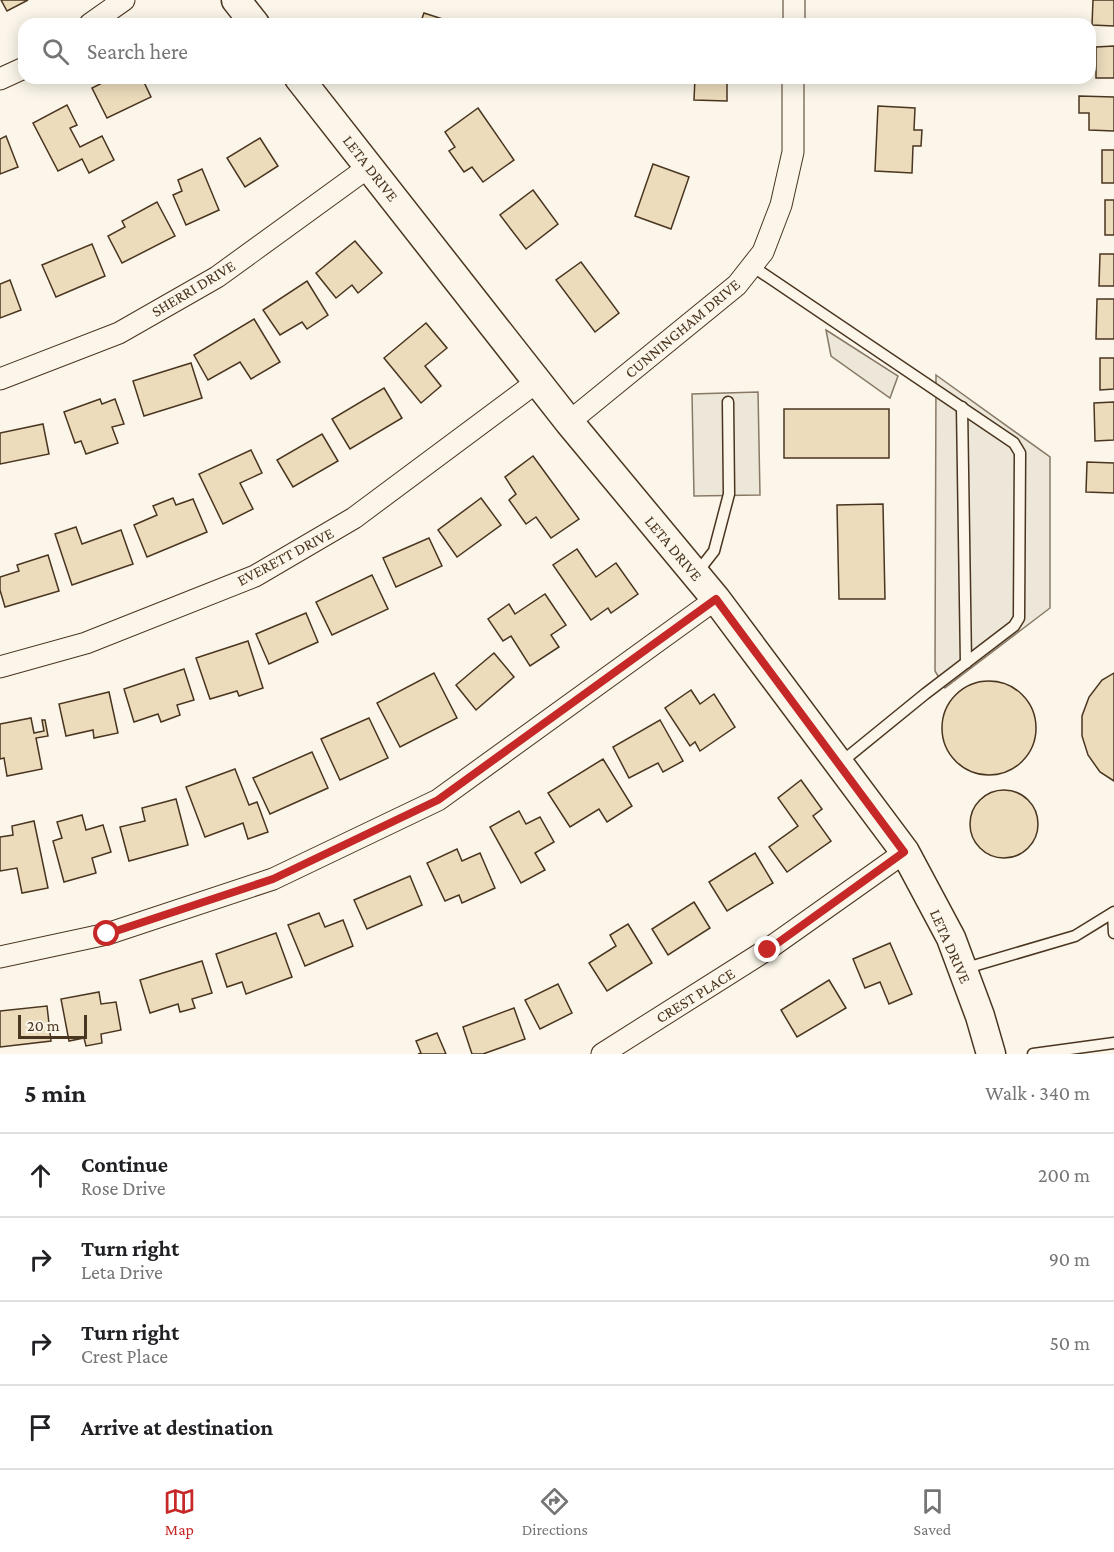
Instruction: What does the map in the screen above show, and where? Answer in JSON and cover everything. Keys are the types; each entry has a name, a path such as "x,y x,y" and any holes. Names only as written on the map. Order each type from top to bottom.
{"street":[{"path":"98,18 124,0"},
{"path":"236,0 250,18"},
{"path":"794,0 794,18"},
{"path":"0,79 18,71"},
{"name":"LETA DRIVE","path":"304,84 569,422 716,599 904,852 951,938 980,1016 991,1054"},
{"name":"CUNNINGHAM DRIVE","path":"569,422 737,285 763,252 781,205 793,152 793,84"},
{"name":"SHERRI DRIVE","path":"0,379 119,333 217,277 370,166"},
{"name":"EVERETT DRIVE","path":"0,668 86,643 255,576 354,518 538,381"},
{"path":"0,957 107,934 273,879 438,800 716,599"},
{"name":"CREST PLACE","path":"602,1054 768,950 904,852"}],"lane":[{"path":"752,266 1014,443 1020,453 1019,618 1014,626 925,694 839,765"},
{"path":"695,574 714,551 729,494 728,402"},
{"path":"962,407 966,663"},
{"path":"962,969 1075,936 1113,912 1114,933"},
{"path":"1033,1054 1114,1043"}],"shaded area":[{"path":"826,330 898,376 890,398 831,356"},
{"path":"936,375 1050,457 1050,608 945,688 935,671"},
{"path":"758,392 760,495 694,496 692,394"}],"building":[{"path":"1,0 28,0 7,11"},
{"path":"1093,0 1114,0 1114,26 1096,25 1096,18 1092,18"},
{"path":"424,13 439,18 422,18"},
{"path":"1114,46 1114,78 1096,78 1096,47"},
{"path":"100,84 145,84 151,97 107,118 92,88"},
{"path":"695,84 727,84 727,101 694,100"},
{"path":"1079,96 1114,97 1114,131 1089,130 1089,113 1079,113"},
{"path":"67,105 77,125 70,128 80,147 102,136 114,160 89,173 82,159 58,171 33,123"},
{"path":"878,106 915,108 914,130 922,130 921,146 913,146 912,173 875,171"},
{"path":"478,108 514,160 483,182 472,167 464,172 449,151 455,147 445,132"},
{"path":"6,136 18,167 0,174 0,139"},
{"path":"260,138 278,166 245,187 227,158"},
{"path":"1102,150 1114,150 1114,183 1102,183"},
{"path":"653,164 689,177 671,229 635,216"},
{"path":"202,169 219,210 186,225 173,195 182,191 178,180"},
{"path":"533,190 558,224 526,249 500,215"},
{"path":"1105,200 1114,200 1114,235 1105,235"},
{"path":"157,202 175,236 122,263 108,236 125,227 122,221"},
{"path":"355,241 382,273 358,293 352,285 336,298 316,273"},
{"path":"92,244 105,276 56,297 42,265"},
{"path":"1100,254 1114,254 1114,286 1099,286"},
{"path":"581,262 619,313 595,332 556,280"},
{"path":"10,280 21,310 0,318 0,284"},
{"path":"307,281 328,315 307,329 302,322 280,335 263,310"},
{"path":"1097,299 1114,299 1114,339 1096,339"},
{"path":"254,319 280,362 251,379 240,362 208,380 194,355"},
{"path":"426,323 447,348 425,366 441,386 421,403 384,358"},
{"path":"1100,358 1114,358 1114,389 1100,390"},
{"path":"191,363 202,398 144,416 133,381"},
{"path":"384,388 402,418 350,449 332,419"},
{"path":"100,399 102,404 115,399 124,424 112,427 118,443 86,454 81,441 75,443 64,412"},
{"path":"1114,402 1114,440 1095,441 1094,403"},
{"path":"784,409 889,409 889,458 784,458"},
{"path":"43,424 49,454 0,464 0,433"},
{"path":"322,434 338,461 293,487 277,460"},
{"path":"251,450 262,473 240,483 253,509 223,524 199,474"},
{"path":"533,456 579,519 551,538 536,517 526,524 509,500 516,494 505,477"},
{"path":"1087,462 1114,463 1114,493 1086,492"},
{"path":"173,498 176,505 193,499 207,532 147,557 134,525 157,515 153,506"},
{"path":"481,498 501,525 457,557 438,530"},
{"path":"883,504 885,599 839,599 837,505"},
{"path":"76,527 82,544 121,530 133,564 72,585 55,534"},
{"path":"429,538 442,566 396,587 383,558"},
{"path":"577,549 596,577 616,563 638,594 611,613 608,608 591,620 553,565"},
{"path":"48,555 59,591 5,607 0,590 0,577 19,571 17,565"},
{"path":"372,575 388,609 332,635 316,602"},
{"path":"545,594 566,625 551,635 559,647 530,666 511,636 503,641 488,619 509,604 515,614"},
{"path":"306,613 318,642 269,664 256,634"},
{"path":"248,641 263,688 239,696 237,691 210,699 196,658"},
{"path":"494,653 514,677 476,710 456,685"},
{"path":"184,669 194,700 177,705 180,715 161,722 158,714 134,722 124,689"},
{"path":"434,673 457,718 400,747 377,703"},
{"path":"1114,673 1114,781 1100,772 1088,755 1082,736 1082,716 1089,697 1102,680"},
{"path":"989,681 1007,684 1022,695 1033,710 1036,728 1033,746 1022,761 1007,772 989,775 971,772 956,761 945,746 942,728 945,710 956,695 971,684"},
{"path":"691,690 700,704 714,694 735,727 700,751 695,742 690,746 665,708"},
{"path":"109,692 118,733 94,738 93,730 66,736 59,704"},
{"path":"31,718 34,733 44,731 42,720 45,720 48,736 36,738 42,769 7,776 4,758 0,759 0,724"},
{"path":"369,718 388,758 340,780 321,739"},
{"path":"660,720 683,761 663,772 658,763 629,778 613,747"},
{"path":"312,752 328,788 270,814 253,778"},
{"path":"603,759 632,806 607,822 599,809 570,827 548,793"},
{"path":"235,769 249,805 257,802 268,832 248,839 243,823 205,837 186,787"},
{"path":"801,780 822,809 813,816 831,841 787,872 769,847 798,826 778,798"},
{"path":"1004,790 1017,793 1028,800 1035,811 1038,824 1035,837 1028,848 1017,855 1004,858 991,855 980,848 973,837 970,824 973,811 980,800 991,793"},
{"path":"176,799 188,845 129,861 120,827 145,821 142,808"},
{"path":"519,811 526,824 540,817 554,842 535,853 545,870 521,883 490,827"},
{"path":"82,815 86,830 103,825 111,852 92,858 96,873 64,882 53,841 62,838 57,822"},
{"path":"34,821 48,888 22,893 17,868 0,871 0,837 13,835 12,826"},
{"path":"457,849 462,861 480,853 495,888 462,903 459,895 445,901 427,863"},
{"path":"755,853 773,883 727,911 709,882"},
{"path":"410,876 422,905 367,929 354,900"},
{"path":"694,902 710,928 668,955 652,929"},
{"path":"319,913 325,927 343,920 353,946 305,966 288,925"},
{"path":"628,924 652,963 607,991 589,963 616,946 610,935"},
{"path":"276,933 292,977 246,994 242,982 227,987 216,954"},
{"path":"890,943 912,994 889,1004 880,982 865,988 853,959"},
{"path":"202,961 212,993 192,999 195,1008 180,1012 178,1004 150,1013 140,980"},
{"path":"829,980 846,1008 797,1037 781,1010"},
{"path":"558,984 572,1013 540,1029 525,1000"},
{"path":"99,992 101,1004 116,1002 121,1030 101,1034 102,1043 86,1046 84,1038 69,1041 61,999"},
{"path":"47,1006 51,1041 0,1047 0,1011"},
{"path":"514,1008 525,1039 483,1054 472,1054 463,1027"},
{"path":"437,1033 446,1054 418,1054 421,1053 416,1041"}],"route":[{"path":"107,934 273,879 438,800 716,599 904,852 768,950"}]}
